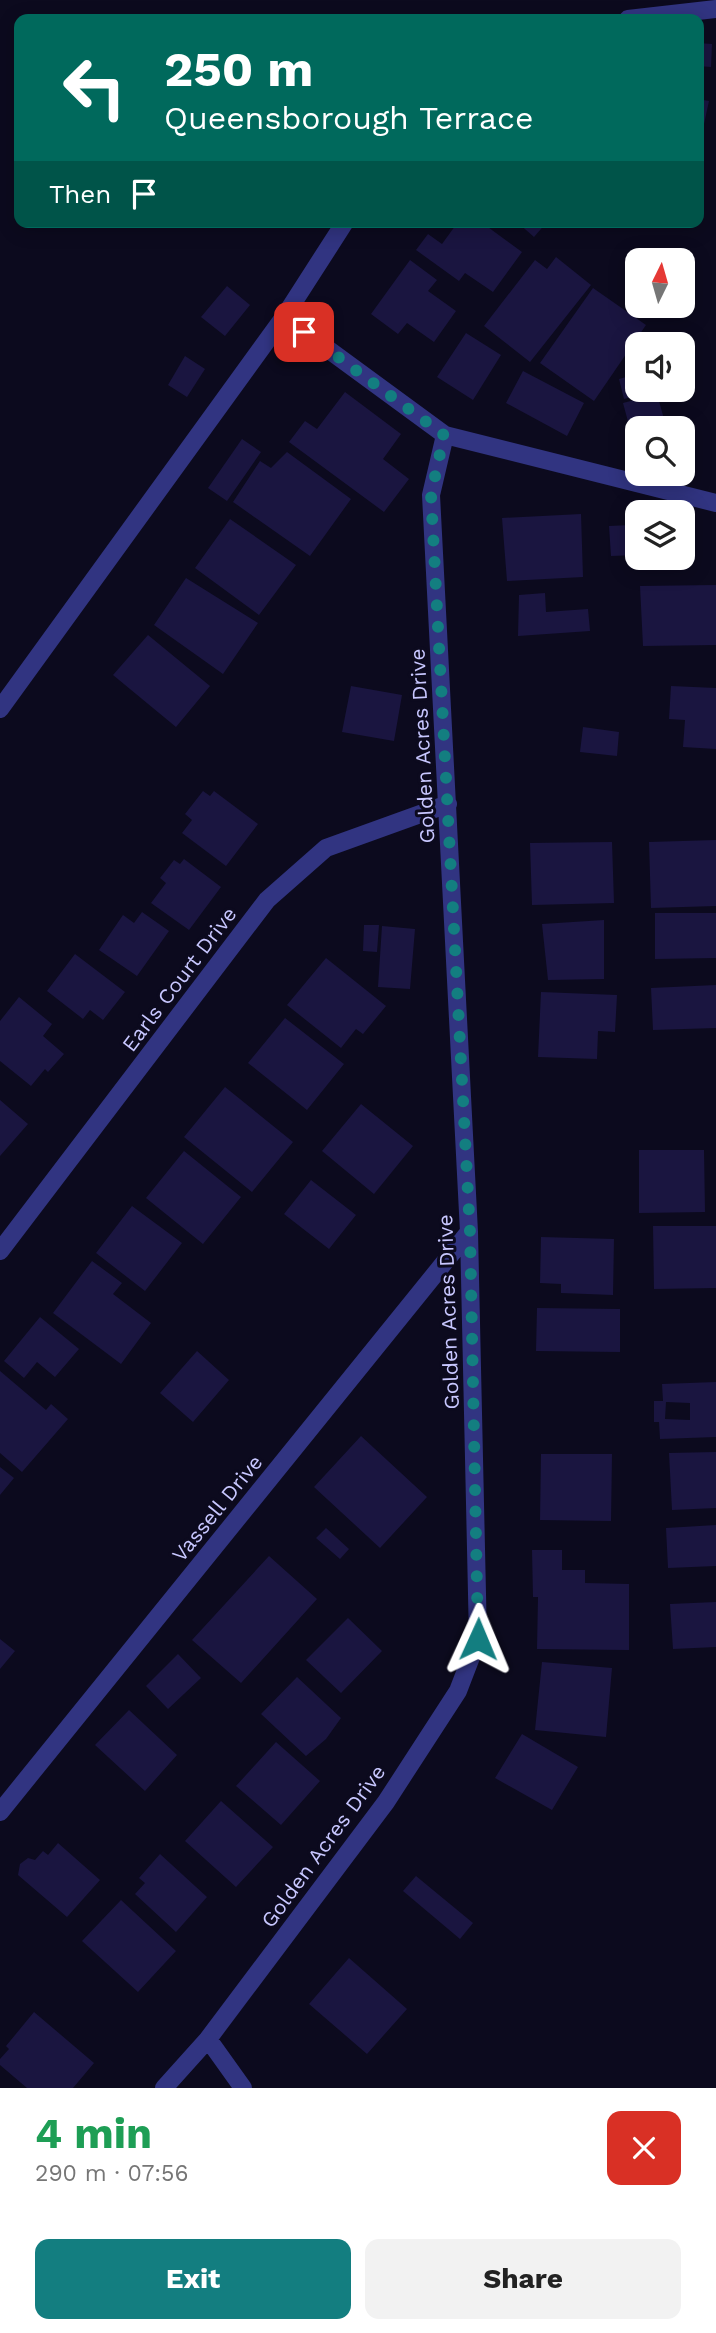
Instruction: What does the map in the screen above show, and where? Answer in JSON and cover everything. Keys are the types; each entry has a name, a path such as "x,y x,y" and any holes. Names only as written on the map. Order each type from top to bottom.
{"street":[{"path":"672,14 716,9"},
{"path":"0,709 284,317 341,228"},
{"path":"284,317 444,435 716,503"},
{"name":"Golden Acres Drive","path":"164,2088 208,2039 386,1802 457,1690 478,1639 470,1232 431,495 444,435"},
{"name":"Earls Court Drive","path":"0,1251 267,900 326,848 447,804"},
{"name":"Vassell Drive","path":"0,1812 470,1232"},
{"path":"208,2039 243,2088"}],"building":[{"path":"704,43 712,44 711,67 704,66"},
{"path":"704,100 709,101 704,124"},
{"path":"454,228 489,228 522,252 493,292 465,273 459,281 416,250 428,234 442,244"},
{"path":"524,228 542,228 534,237"},
{"path":"556,257 591,285 530,362 484,326 535,260 547,269"},
{"path":"410,260 437,280 428,291 456,311 434,342 407,323 398,334 371,314"},
{"path":"227,286 250,305 225,336 201,317"},
{"path":"593,288 625,310 625,318 636,318 646,325 641,332 625,332 625,356 594,401 540,363"},
{"path":"466,333 501,355 473,400 437,377"},
{"path":"185,356 205,369 187,397 168,385"},
{"path":"523,371 584,403 567,436 506,403"},
{"path":"625,377 625,399 624,399 619,379"},
{"path":"345,392 401,434 383,459 409,479 384,512 289,442 305,421 317,429"},
{"path":"659,402 663,416 626,416 623,403"},
{"path":"242,439 261,452 227,501 208,488"},
{"path":"287,452 351,499 310,556 233,502 260,461 271,468"},
{"path":"581,514 583,577 507,581 502,518"},
{"path":"230,519 296,565 259,615 195,568"},
{"path":"625,525 625,555 611,556 609,526"},
{"path":"186,578 258,623 223,674 154,625"},
{"path":"716,585 716,645 643,646 640,586"},
{"path":"545,593 546,612 588,609 590,631 518,636 519,595"},
{"path":"148,635 210,686 176,727 113,675"},
{"path":"351,686 402,695 394,741 342,732"},
{"path":"671,686 716,688 716,749 683,747 685,720 669,719"},
{"path":"583,727 619,732 617,756 580,752"},
{"path":"203,791 210,796 214,791 258,824 226,866 182,833 192,820 185,814"},
{"path":"716,840 716,906 651,908 649,842"},
{"path":"612,842 614,903 532,905 530,843"},
{"path":"184,859 221,887 189,930 151,903 166,883 160,878 174,860 180,864"},
{"path":"142,912 169,931 137,976 99,950 123,915 134,923"},
{"path":"655,913 716,913 716,958 655,959"},
{"path":"604,920 604,979 548,980 542,924"},
{"path":"364,925 379,925 377,952 363,951"},
{"path":"382,926 415,929 410,989 378,987"},
{"path":"75,954 125,992 103,1020 90,1010 83,1019 47,991"},
{"path":"326,958 386,1006 363,1034 356,1029 341,1048 287,1005"},
{"path":"716,985 716,1028 653,1030 651,988"},
{"path":"541,992 617,995 615,1032 598,1031 597,1059 538,1057"},
{"path":"19,997 52,1024 43,1036 64,1054 48,1072 45,1069 31,1086 0,1061 0,1021"},
{"path":"285,1018 344,1064 307,1110 248,1063"},
{"path":"225,1087 293,1142 252,1192 184,1137"},
{"path":"0,1100 28,1124 0,1156"},
{"path":"361,1104 413,1146 374,1194 322,1151"},
{"path":"639,1150 704,1150 705,1212 639,1213"},
{"path":"184,1151 241,1197 203,1244 146,1198"},
{"path":"311,1180 356,1215 329,1249 284,1214"},
{"path":"132,1206 182,1243 145,1291 96,1253"},
{"path":"653,1226 716,1226 716,1288 654,1289"},
{"path":"541,1237 614,1239 613,1295 561,1293 561,1284 540,1283"},
{"path":"92,1261 122,1283 113,1294 151,1323 121,1364 53,1313"},
{"path":"537,1308 620,1309 620,1352 536,1351"},
{"path":"40,1317 79,1349 55,1377 37,1362 24,1378 4,1361"},
{"path":"197,1351 229,1380 193,1422 160,1393"},
{"path":"0,1371 46,1410 51,1404 68,1419 22,1472 0,1453"},
{"path":"716,1382 716,1437 660,1439 659,1422 654,1422 654,1401 663,1401 662,1384","holes":["666,1402 690,1403 690,1420 665,1419"]},
{"path":"361,1436 427,1497 380,1548 314,1487"},
{"path":"716,1452 716,1508 672,1510 669,1453"},
{"path":"541,1454 612,1454 611,1521 540,1520"},
{"path":"0,1467 14,1478 0,1495"},
{"path":"716,1525 716,1566 668,1568 666,1528"},
{"path":"326,1528 349,1549 340,1559 316,1538"},
{"path":"532,1550 562,1550 562,1570 585,1570 585,1583 629,1584 629,1650 537,1649 538,1597 533,1597"},
{"path":"269,1556 317,1599 241,1683 192,1640"},
{"path":"716,1602 716,1647 673,1649 670,1604"},
{"path":"348,1618 382,1651 341,1693 306,1660"},
{"path":"0,1639 15,1651 0,1669"},
{"path":"178,1654 201,1678 168,1709 146,1686"},
{"path":"542,1662 612,1668 606,1737 535,1730"},
{"path":"297,1677 341,1718 326,1739 306,1756 261,1714"},
{"path":"129,1710 177,1755 145,1791 95,1745"},
{"path":"522,1734 578,1767 552,1810 495,1778"},
{"path":"276,1742 320,1781 281,1825 236,1786"},
{"path":"221,1801 273,1847 236,1887 185,1841"},
{"path":"58,1843 100,1880 67,1917 18,1875 20,1864 28,1858 35,1860 43,1851 48,1855"},
{"path":"160,1854 207,1897 176,1932 135,1894 145,1883 139,1878"},
{"path":"416,1876 473,1923 460,1939 403,1891"},
{"path":"121,1900 176,1951 138,1992 82,1941"},
{"path":"349,1958 407,2009 367,2054 309,2004"},
{"path":"34,2012 94,2063 73,2088 27,2088 0,2065 0,2059 9,2049 6,2046"}],"route":[{"path":"304,332 444,435 431,495 470,1232 478,1639"}]}
